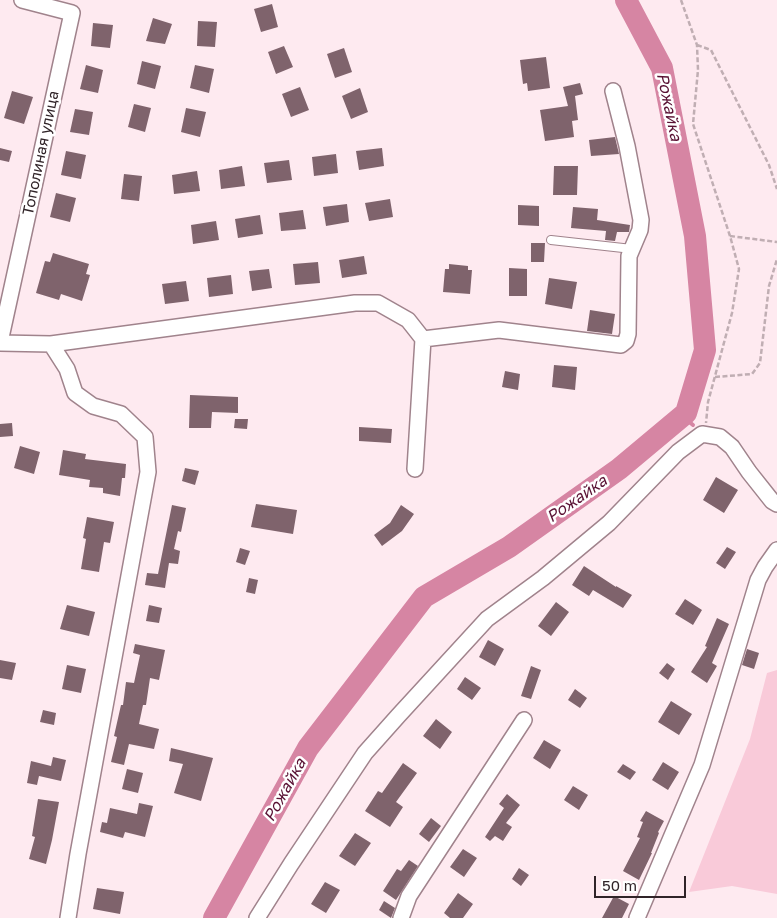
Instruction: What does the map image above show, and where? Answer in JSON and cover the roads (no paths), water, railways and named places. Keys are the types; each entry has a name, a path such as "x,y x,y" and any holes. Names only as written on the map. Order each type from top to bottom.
{"street":[{"name":"Тополиная улица","path":"0,342 72,13 22,0"},
{"path":"423,340 499,330 621,345 626,341 628,334 629,256 640,230 641,220 628,146 613,91"},
{"path":"0,342 51,344 355,303 378,302 408,320 423,340 415,469"},
{"path":"51,344 67,369 75,393 93,406 121,414 144,437 148,472 68,918"},
{"path":"257,918 365,753 398,716 487,619 543,578 609,523 678,452 702,434 720,437 732,447 749,472 772,501 777,504"},
{"path":"636,918 702,765 758,580 765,566 774,557 777,550"},
{"path":"401,918 409,896 524,720"}],"lane":[{"path":"551,240 632,249"}],"waterway":[{"name":"Рожайка","path":"214,918 308,748 424,597 509,547 619,469 686,413 705,350 695,236 662,68 626,0"},
{"path":"686,413 687,420 693,425"}]}
